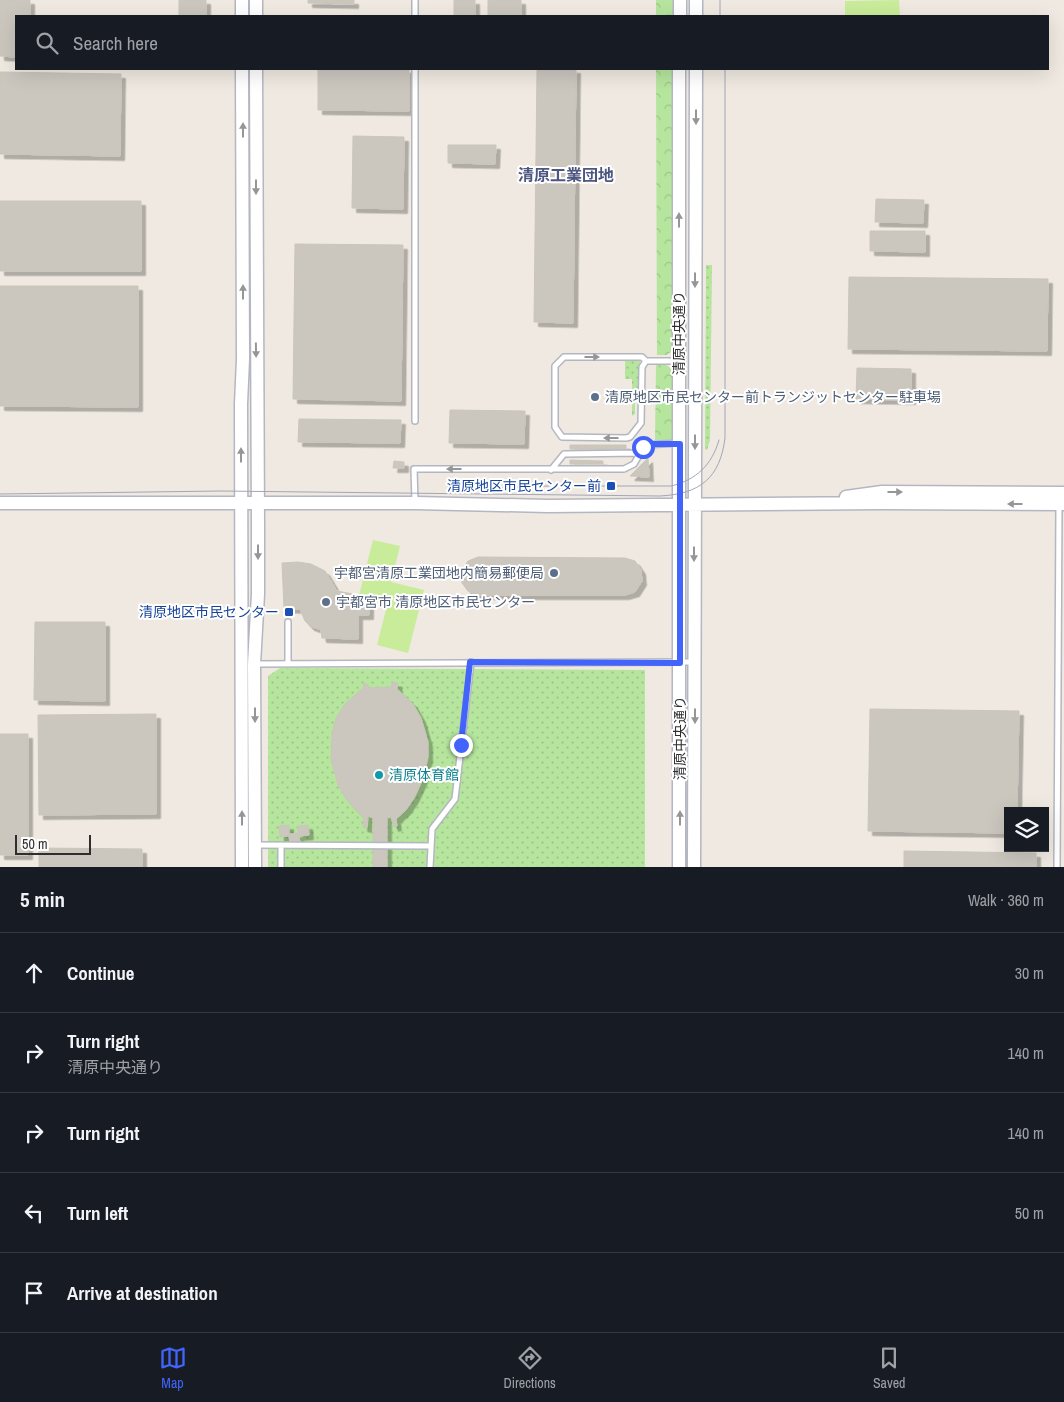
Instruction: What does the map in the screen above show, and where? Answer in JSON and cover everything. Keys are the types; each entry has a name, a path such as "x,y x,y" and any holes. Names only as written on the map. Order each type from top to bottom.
{"street":[{"path":"242,0 242,15"},
{"path":"256,0 256,15"},
{"path":"680,0 680,15"},
{"path":"696,0 696,15"},
{"path":"242,70 241,504 255,867"},
{"path":"242,867 248,664 258,594 256,70"},
{"name":"清原中央通り","path":"680,70 680,867"},
{"name":"清原中央通り","path":"694,867 696,70"},
{"path":"0,503 548,506 1062,500"}],"lane":[{"path":"415,0 415,15"},
{"path":"415,70 415,421"},
{"path":"646,360 642,367 641,424 630,436 626,438 562,437 555,427 555,366 564,357 642,357 646,360 679,361"},
{"path":"415,504 414,469 624,470 634,464 643,447 648,444 680,444"},
{"path":"551,470 564,454 640,453"},
{"path":"1057,867 1062,500"},
{"path":"288,622 288,663"},
{"path":"430,867 432,829 455,799 470,662"},
{"path":"248,664 695,662"},
{"path":"255,845 431,846"},
{"path":"281,845 281,867"}],"green space":[{"path":"656,0 673,0 673,15 656,15"},
{"path":"899,0 900,15 845,15 845,1"},
{"path":"656,70 673,70 673,350 667,355 657,355"},
{"path":"706,265 712,265 710,440 707,450 705,449"},
{"path":"625,361 640,361 639,394 635,403 635,414 632,416 632,379 625,379"},
{"path":"656,365 666,365 674,370 673,441 655,440"},
{"path":"373,540 400,546 391,582 424,590 408,653 377,645 387,606 358,599"},
{"path":"280,668 645,670 645,867 268,867 268,676"}],"building":[{"path":"0,0 30,0 30,15 15,15 15,57 0,56"},
{"path":"179,0 206,0 206,15 179,15"},
{"path":"308,0 354,0 354,4 308,3"},
{"path":"454,0 475,0 475,15 454,15"},
{"path":"488,0 521,0 521,15 488,15"},
{"path":"318,70 409,70 409,111 318,110"},
{"path":"537,70 576,70 573,323 534,322"},
{"path":"0,72 121,74 120,156 0,154"},
{"path":"353,136 404,137 403,209 352,208"},
{"path":"448,145 496,145 495,164 448,163"},
{"path":"876,199 924,200 923,223 875,222"},
{"path":"0,201 141,201 141,271 0,271"},
{"path":"870,231 925,231 925,252 870,251"},
{"path":"295,244 403,245 401,401 293,399"},
{"path":"849,277 1048,279 1047,351 848,349"},
{"path":"0,286 138,286 138,407 0,406"},
{"path":"857,368 911,369 911,400 856,399"},
{"path":"450,410 525,411 524,444 449,443"},
{"path":"299,419 401,420 400,443 298,442"},
{"path":"570,445 626,445 626,449 570,449"},
{"path":"648,458 649,477 630,476"},
{"path":"570,460 603,461 603,464 570,464"},
{"path":"394,461 404,462 404,468 393,468"},
{"path":"478,557 625,558 635,561 641,570 642,581 635,592 625,595 478,595 468,591 462,583 462,570 468,561"},
{"name":"宇都宮市 清原地区市民センター","path":"298,562 311,564 325,571 337,591 369,597 369,615 358,615 358,639 322,638 321,630 310,626 305,621 300,609 284,608 282,563"},
{"path":"35,622 105,622 105,701 34,700"},
{"name":"清原体育館","path":"393,682 398,683 397,689 413,704 421,718 428,742 428,757 423,779 406,810 396,819 397,826 394,827 391,817 387,818 387,867 373,867 373,818 368,816 367,828 363,827 364,818 346,799 338,785 331,759 332,734 336,718 345,704 364,687 363,683 367,684 369,688 391,687"},
{"path":"870,709 1019,711 1017,807 1004,807 1004,833 868,831"},
{"path":"156,714 156,814 39,815 38,715"},
{"path":"0,734 28,734 28,855 0,855"},
{"path":"289,825 289,834 298,833 298,826 308,825 309,835 299,836 300,843 290,843 289,836 280,837 279,826"},
{"path":"39,848 142,849 142,867 39,867"},
{"path":"904,851 1036,853 1036,867 904,867"}],"tram line":[{"path":"720,0 720,15"},
{"path":"0,494 221,491 660,496 674,495 697,487 713,473 718,464 725,438 725,70"},
{"path":"497,488 671,486 688,480 702,470 712,457 719,440"}],"place":[{"name":"清原地区市民センター前トランジットセンター駐車場","path":"595,397"},
{"name":"清原地区市民センター前","path":"611,486"},
{"name":"宇都宮清原工業団地内簡易郵便局","path":"554,573"},
{"name":"宇都宮市 清原地区市民センター","path":"326,602"},
{"name":"清原地区市民センター","path":"289,612"},
{"name":"清原体育館","path":"379,775"}],"district":[{"name":"清原工業団地","path":"566,175"}],"route":[{"path":"461,745 470,662 680,663 680,444 648,444 643,447"}]}
